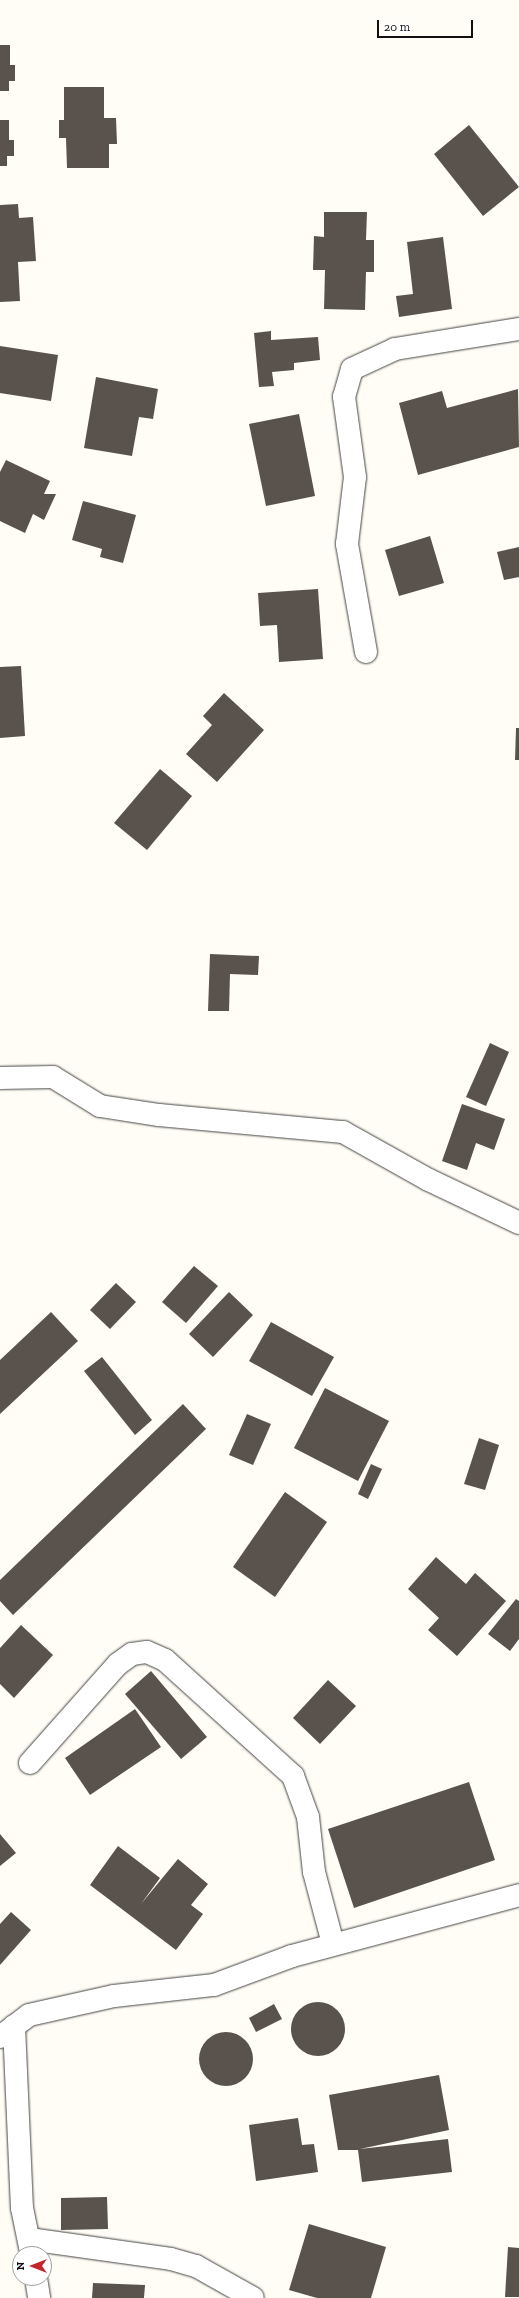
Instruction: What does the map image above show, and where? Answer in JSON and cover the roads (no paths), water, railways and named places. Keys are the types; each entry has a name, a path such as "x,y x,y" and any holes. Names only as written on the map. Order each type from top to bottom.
{"street":[{"path":"366,652 348,544 355,477 344,397 352,369 395,349 519,329"},
{"path":"0,1078 53,1077 100,1106 159,1115 343,1132 429,1180 519,1223"},
{"path":"30,1763 118,1664 132,1654 147,1652 165,1660 293,1776 308,1817 314,1872 333,1944"},
{"path":"30,2246 18,2149 7,2032 29,2016 114,1996 214,1985 261,1966 333,1944 519,1895"},
{"path":"52,2248 171,2259 196,2266 253,2298"},
{"path":"37,2286 39,2298"}]}
